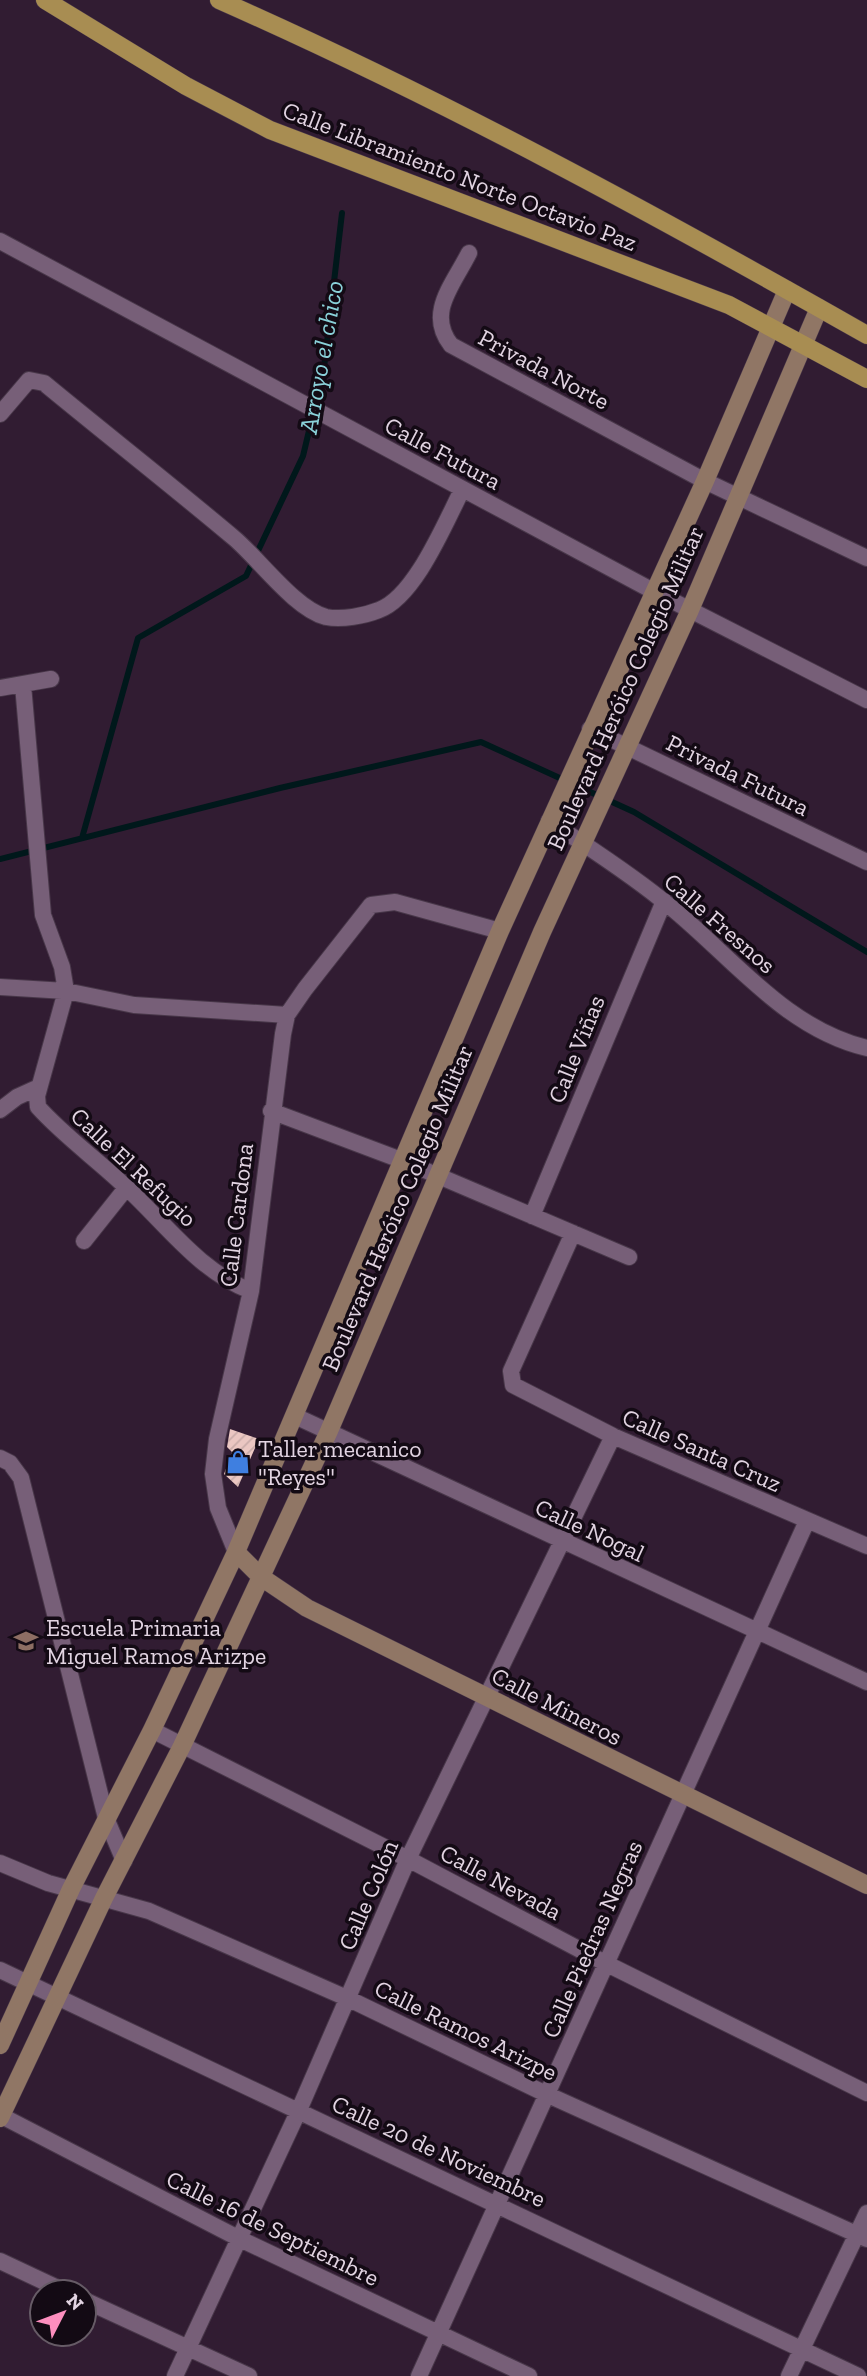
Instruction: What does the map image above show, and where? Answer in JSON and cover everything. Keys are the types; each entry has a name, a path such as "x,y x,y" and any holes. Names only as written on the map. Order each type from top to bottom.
{"main road":[{"name":"Calle Libramiento Norte Octavio Paz","path":"45,0 186,86 270,130 729,305 867,379"},
{"name":"Calle Libramiento Norte Octavio Paz","path":"219,0 309,40 531,153 867,335"}],"street":[{"name":"Calle Futura","path":"0,241 462,490 867,700"},
{"name":"Privada Norte","path":"469,253 440,312 438,323 451,345 705,481 867,558"},
{"name":"Boulevard Heróico Colegio Militar","path":"0,2045 71,1889 152,1730 236,1552 500,931 705,481 787,290"},
{"name":"Boulevard Heróico Colegio Militar","path":"0,2116 104,1898 181,1746 329,1430 436,1176 582,842 690,610 819,308"},
{"path":"0,414 29,380 44,383 234,539 307,608 326,617 351,617 381,610 400,594 422,566 462,490"},
{"path":"0,688 51,680"},
{"path":"0,1110 17,1097 39,1087 66,991 62,967 43,915 23,685"},
{"name":"Privada Futura","path":"590,729 867,862"},
{"name":"Calle Fresnos","path":"549,821 664,901 772,999 807,1024 849,1044 867,1048"},
{"name":"Calle Viñas","path":"532,1216 664,901"},
{"name":"Calle Cardona","path":"236,1552 218,1508 213,1474 217,1439 251,1291 271,1111 287,1015 370,905 395,902 500,931"},
{"path":"0,987 66,991 134,1006 287,1015"},
{"name":"Calle El Refugio","path":"39,1087 38,1107 127,1187 216,1273 251,1291"},
{"path":"271,1111 401,1160 629,1257"},
{"path":"85,1241 127,1187"},
{"name":"Calle Santa Cruz","path":"573,1233 511,1371 510,1379 520,1390 613,1436 867,1546"},
{"name":"Calle Nogal","path":"295,1416 867,1682"},
{"name":"Calle Colón","path":"175,2376 349,1999 408,1858 613,1436"},
{"path":"0,1458 10,1463 21,1478 106,1818 124,1861"},
{"name":"Calle Piedras Negras","path":"419,2376 807,1521"},
{"name":"Calle Mineros","path":"236,1552 261,1577 307,1608 682,1796 867,1885"},
{"name":"Calle Nevada","path":"152,1730 408,1858 605,1963 867,2093"},
{"name":"Calle Ramos Arizpe","path":"0,1863 71,1889 149,1911 349,1999 546,2094 862,2237"},
{"name":"Calle 20 de Noviembre","path":"0,1970 858,2376"},
{"name":"Calle 16 de Septiembre","path":"0,2116 240,2239 529,2376"},
{"path":"789,2376 862,2237 867,2213"},
{"path":"0,2261 36,2278"},
{"path":"98,2307 249,2376"}],"building":[{"name":"Taller mecanico \"Reyes\"","path":"230,1429 259,1439 238,1487 224,1474 232,1452 227,1447"}],"waterway":[{"name":"Arroyo el chico","path":"82,838 138,638 246,576 303,456 324,368 342,213"},
{"path":"0,859 280,788 481,742 634,812 867,952"}],"place":[{"name":"Taller mecanico \"Reyes\"","path":"238,1462"},
{"name":"Escuela Primaria Miguel Ramos Arizpe","path":"26,1641"}]}
